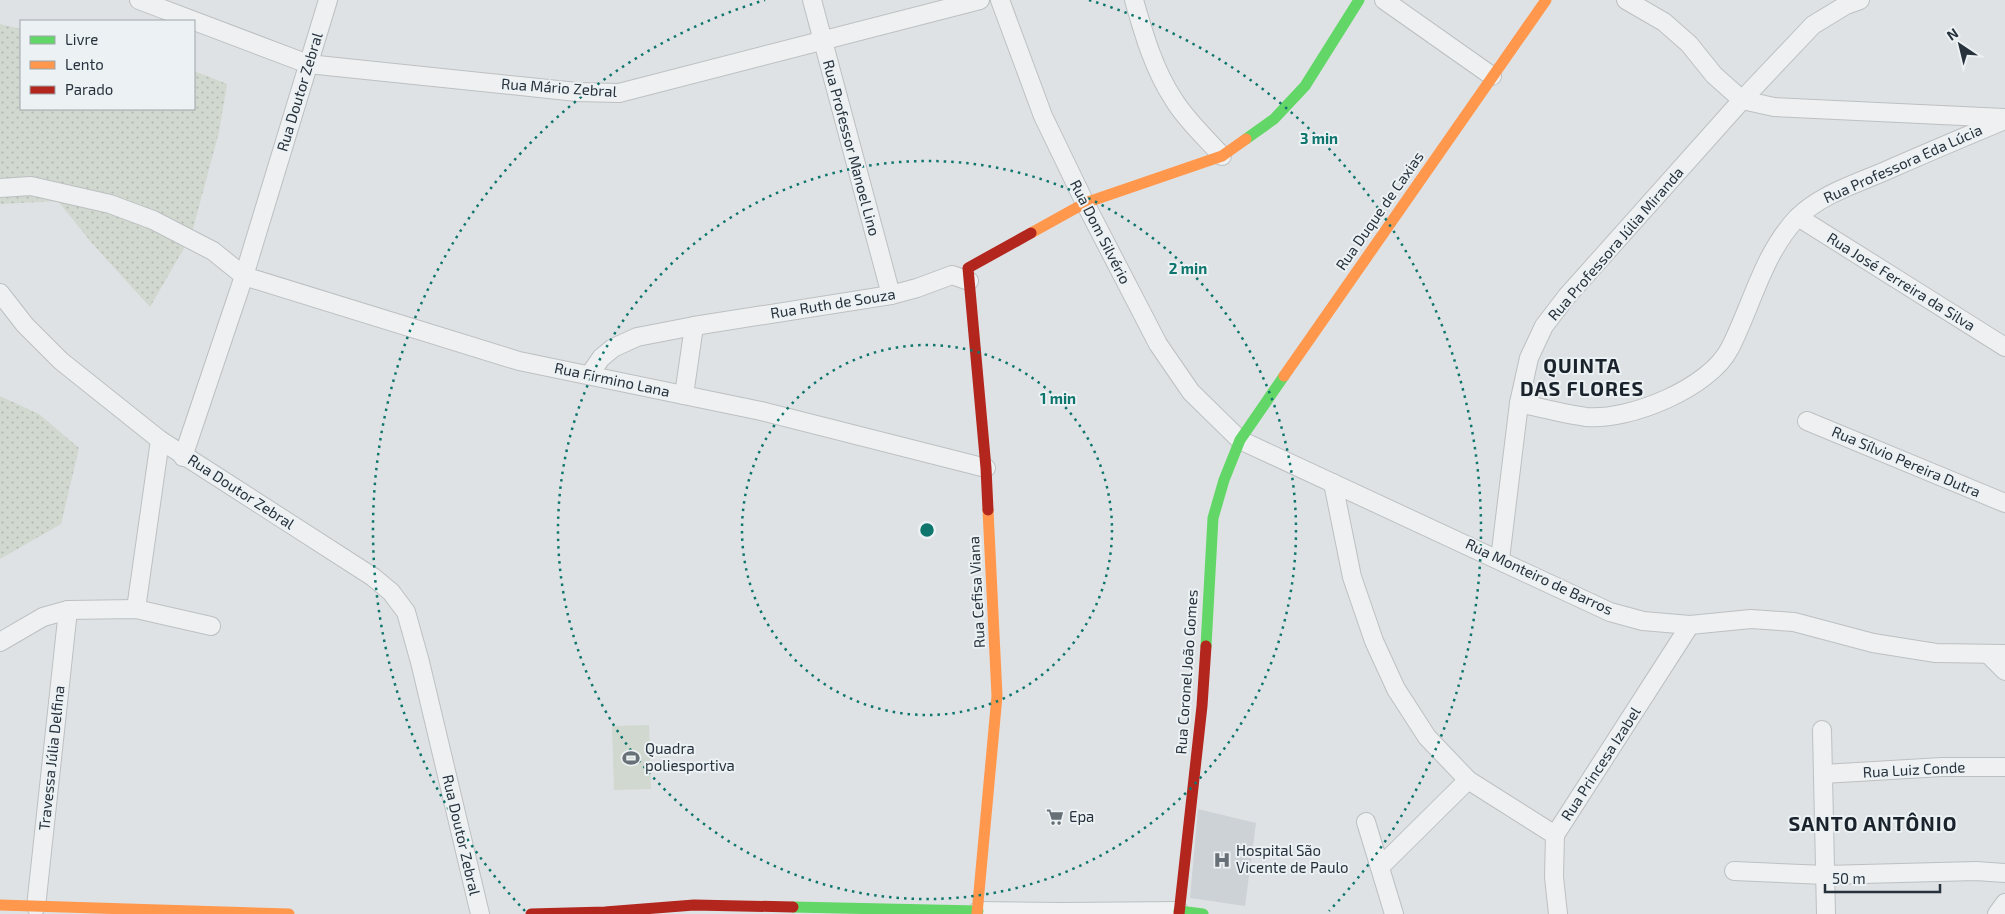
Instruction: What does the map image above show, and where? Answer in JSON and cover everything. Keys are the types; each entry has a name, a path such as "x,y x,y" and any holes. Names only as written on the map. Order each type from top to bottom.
{"main road":[{"path":"968,274 1085,203 1222,156 1274,119 1305,86 1359,0"},
{"name":"Rua Duque de Caxias","path":"1240,440 1546,0"},
{"name":"Rua Cefisa Viana","path":"968,274 986,468 997,696 972,912"},
{"name":"Rua Coronel João Gomes","path":"1179,912 1202,706 1213,518 1224,480 1240,440"},
{"path":"0,905 289,914"},
{"path":"531,914 609,912 694,905 972,912"},
{"path":"1179,912 1203,914"}],"street":[{"name":"Rua Mário Zebral","path":"139,0 192,20"},
{"name":"Rua Doutor Zebral","path":"328,0 244,276 183,457 373,577 392,592 406,612 420,662 480,914"},
{"name":"Rua Professor Manoel Lino","path":"812,0 891,295"},
{"name":"Rua Mário Zebral","path":"195,21 308,64 576,92 619,93 980,0"},
{"name":"Rua Dom Silvério","path":"1000,0 1043,116 1085,203 1158,344 1191,392 1240,440"},
{"path":"1134,0 1144,37 1158,73 1174,102 1222,156"},
{"path":"1384,0 1492,76"},
{"path":"1626,0 1664,22 1689,44 1714,75 1742,100 1774,107 2005,119"},
{"name":"Rua Professora Júlia Miranda","path":"1500,559 1519,403 1529,358 1544,326 1567,296 1742,100 1813,25 1846,5 1860,0"},
{"name":"Rua Professora Eda Lúcia","path":"1519,403 1587,417 1614,416 1643,408 1694,385 1714,369 1729,350 1772,252 1798,217 1826,196 2005,119"},
{"path":"0,188 31,186 110,204 153,220 213,251 244,276"},
{"name":"Rua José Ferreira da Silva","path":"1798,217 2005,347"},
{"name":"Rua Ruth de Souza","path":"590,374 601,358 613,348 637,338 694,326 891,295 952,275 968,274"},
{"name":"Rua Firmino Lana","path":"244,276 520,361 761,411 986,468"},
{"path":"0,293 25,325 61,361 183,457"},
{"path":"684,395 694,326"},
{"name":"Rua Sílvio Pereira Dutra","path":"1807,421 2005,503"},
{"path":"136,609 160,440"},
{"name":"Rua Monteiro de Barros","path":"1240,440 1500,559 1610,612 1643,621 1690,625 1751,619 1794,622 1873,643 1936,654 1996,654"},
{"path":"1333,482 1352,577 1374,641 1396,689 1427,737 1468,780 1556,835"},
{"path":"0,642 43,617 68,610 136,609 211,626"},
{"name":"Travessa Júlia Delfina","path":"36,907 68,610"},
{"name":"Rua Princesa Izabel","path":"1558,914 1554,877 1556,835 1690,625"},
{"path":"1996,654 2005,671"},
{"path":"1822,730 1826,914"},
{"name":"Rua Luiz Conde","path":"1823,774 1942,767 2005,767"},
{"path":"1380,868 1468,780"},
{"path":"1366,822 1394,914"},
{"path":"1734,871 1825,875 1976,871 2005,873"},
{"path":"1997,914 2005,903"},
{"path":"972,912 1179,912"}],"shaded area":[{"path":"0,24 20,29 20,110 195,110 195,71 227,84 219,132 191,236 150,307 90,241 58,201 0,204"},
{"path":"0,396 39,414 79,448 61,524 0,559"},
{"name":"Quadra poliesportiva","path":"649,725 651,789 614,790 612,726"},
{"name":"Hospital São Vicente de Paulo","path":"1198,809 1256,823 1245,906 1190,898"}],"traffic: fast":[{"path":"1246,139 1274,119 1305,86 1359,0"},
{"path":"1206,646 1213,518 1224,480 1240,440 1284,376"},
{"path":"793,907 978,911"},
{"path":"1179,911 1203,914"}],"traffic: slow":[{"path":"1284,376 1546,0"},
{"path":"1031,233 1085,203 1222,156 1246,139"},
{"path":"977,914 997,696 988,510"},
{"path":"0,905 289,914"}],"traffic: jam":[{"path":"988,510 968,268 1031,233"},
{"path":"1179,914 1202,706 1206,646"},
{"path":"531,914 605,912 694,905 793,907"}],"place":[{"name":"Quadra poliesportiva","path":"631,758"},
{"name":"Epa","path":"1055,817"},
{"name":"Hospital São Vicente de Paulo","path":"1222,860"}],"district":[{"name":"QUINTA DAS FLORES","path":"1582,378"},
{"name":"SANTO ANTÔNIO","path":"1873,824"}]}
